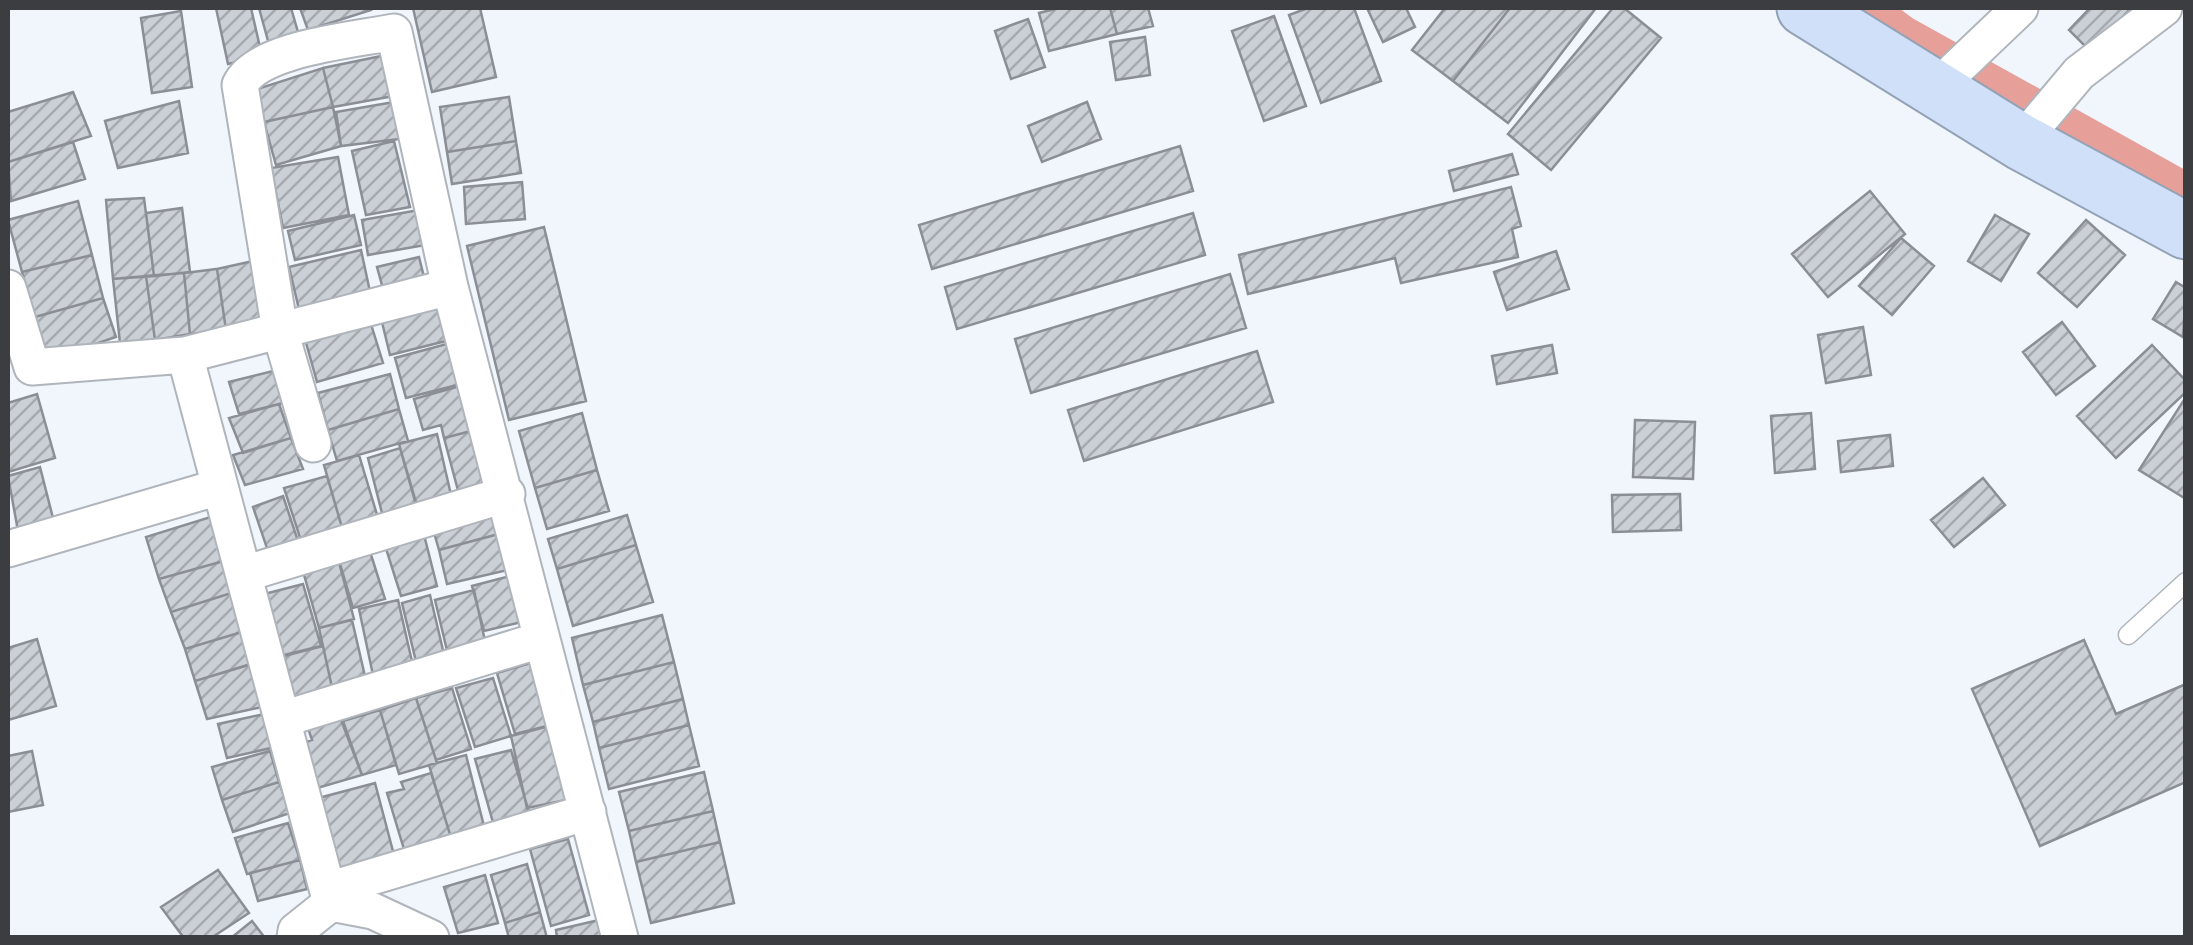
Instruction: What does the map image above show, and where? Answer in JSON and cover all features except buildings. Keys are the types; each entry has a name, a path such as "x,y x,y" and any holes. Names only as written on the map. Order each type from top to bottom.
{"highway":[{"path":"1806,8 2030,133 2186,231"}],"street":[{"path":"2030,133 2079,73 2164,8"},
{"path":"1943,82 2008,17"},
{"path":"313,444 280,331 240,85 254,66 277,56 392,20 450,287 620,938"},
{"path":"8,288 20,370 184,355 450,287"},
{"path":"184,355 329,896"},
{"path":"8,550 219,487"},
{"path":"244,574 507,494"},
{"path":"284,719 540,640"},
{"path":"295,938 296,931 329,896 588,812"},
{"path":"329,896 374,911 431,938"}],"lane":[{"path":"2128,635 2186,582"}],"waterway":[{"path":"1867,8 1902,34 2186,192"}]}
